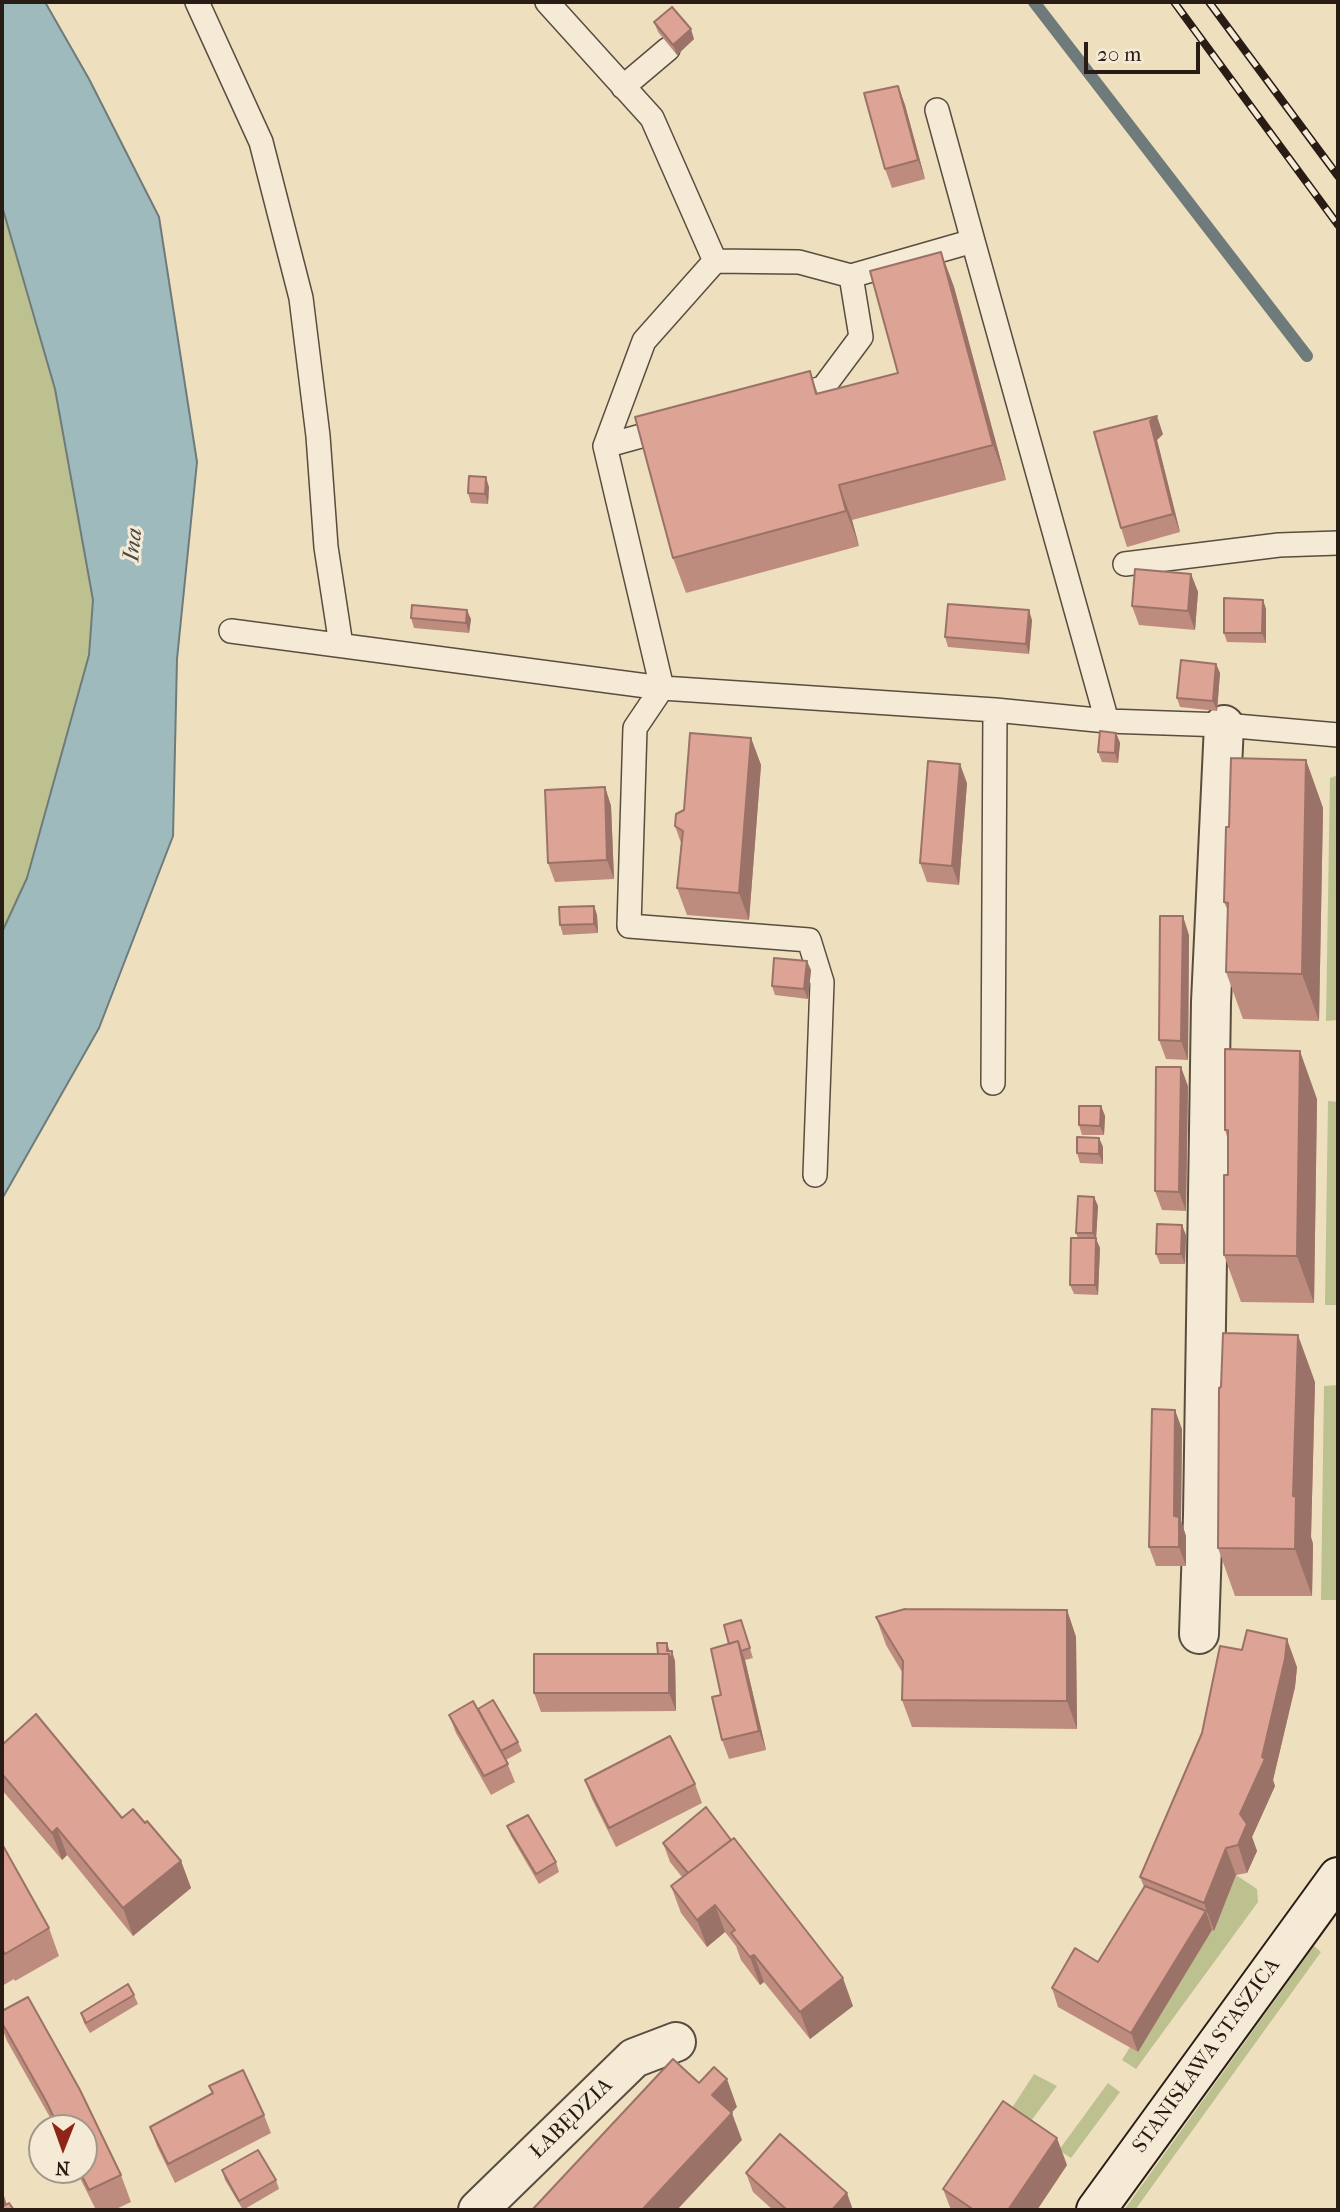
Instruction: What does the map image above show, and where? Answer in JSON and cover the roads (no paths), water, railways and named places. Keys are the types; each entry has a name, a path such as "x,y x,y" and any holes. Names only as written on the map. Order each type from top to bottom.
{"street":[{"path":"1199,1634 1211,1002 1224,725"},
{"name":"STANISŁAWA STASZICA","path":"1096,2210 1329,1890 1338,1849"},
{"name":"ŁABĘDZIA","path":"478,2210 634,2058 676,2042"}],"lane":[{"path":"197,2 261,142 301,298 318,436 326,547 341,645"},
{"path":"547,2 652,118 715,261"},
{"path":"624,87 668,49"},
{"path":"937,110 1107,721"},
{"path":"815,1175 822,982 809,940 629,926 635,728 662,688 605,446 644,341 715,261 799,262 851,276 973,241"},
{"path":"772,401 823,388 860,337 851,276"},
{"path":"605,446 695,422"},
{"path":"1125,564 1279,545 1338,543"},
{"path":"231,631 662,688 1338,735"},
{"path":"993,1083 995,710"}],"water":[{"name":"Ina","path":"2,2 45,2 89,79 159,217 197,462 177,659 173,836 99,1028 2,1199 2,932 27,878 89,655 93,600 55,389 2,206"}],"waterway":[{"path":"1034,2 1307,356"}],"railway":[{"path":"1174,2 1338,225"},
{"path":"1209,2 1338,176"}]}
